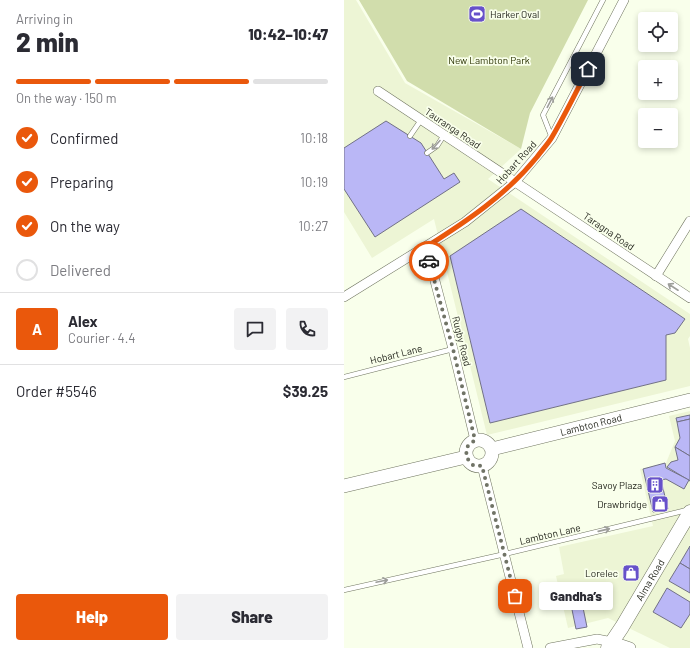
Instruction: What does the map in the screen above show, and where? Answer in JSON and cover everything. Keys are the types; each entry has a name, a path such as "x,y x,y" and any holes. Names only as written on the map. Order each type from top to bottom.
{"main road":[{"name":"Lambton Road","path":"492,449 690,400"},
{"path":"475,440 485,441 492,449 490,460 482,466 473,465 466,457 467,447 475,440"},
{"path":"344,486 466,457"},
{"name":"Alma Road","path":"610,645 690,511"}],"street":[{"name":"Hobart Road","path":"344,297 465,222 515,182 552,138 624,0"},
{"name":"Tauranga Road","path":"378,91 515,182"},
{"name":"Taragna Road","path":"515,182 690,298"},
{"path":"656,276 690,222"},
{"name":"Rugby Road","path":"426,247 475,440"},
{"path":"482,466 528,648"},
{"path":"550,648 597,639 610,645 630,648"}],"lane":[{"path":"552,138 543,115 603,0"},
{"path":"410,136 421,120"},
{"path":"427,153 437,146 444,135"},
{"name":"Hobart Lane","path":"344,377 453,349"},
{"name":"Lambton Lane","path":"344,590 690,511"}],"shaded area":[{"path":"344,0 356,0 405,83 521,149 488,179 690,314 690,336 688,339 690,348 690,386 487,435 434,219 372,258 344,212"},
{"path":"690,411 690,648 670,648 608,618 568,628 556,576 564,574 559,547 653,526 640,469 666,463 675,441 669,416"}],"green space":[{"name":"New Lambton Park","path":"359,0 588,0 530,113 521,149 407,81"}],"building":[{"path":"386,121 421,143 444,179 454,173 460,182 375,237 344,189 344,148"},
{"path":"521,209 685,319 675,333 666,335 666,380 490,423 450,256"},
{"path":"690,415 690,419 677,422 676,418"},
{"path":"690,419 690,456 675,447 680,438 677,422"},
{"path":"675,447 690,456 690,481 667,467 671,462 678,460"},
{"name":"Savoy Plaza","path":"665,463 666,468 689,480 684,489 666,479 661,480 668,509 653,512 643,469"},
{"path":"690,546 690,569 680,563"},
{"path":"680,563 690,569 690,593 669,581"},
{"path":"667,588 690,602 690,614 681,628 653,612"},
{"path":"580,593 587,627 576,629 569,595"}],"way so far":[{"path":"429,261 453,349 475,440 467,447 466,457 473,465 482,466 515,596"}],"place":[{"name":"Harker Oval","path":"477,14"},
{"name":"Savoy Plaza","path":"655,485"},
{"name":"Drawbridge","path":"660,504"},
{"name":"Lorelec","path":"631,573"},
{"name":"Gandha’s","path":"515,596"}],"route":[{"path":"429,261 426,247 489,205 515,182 531,164 552,138 588,69"}]}
